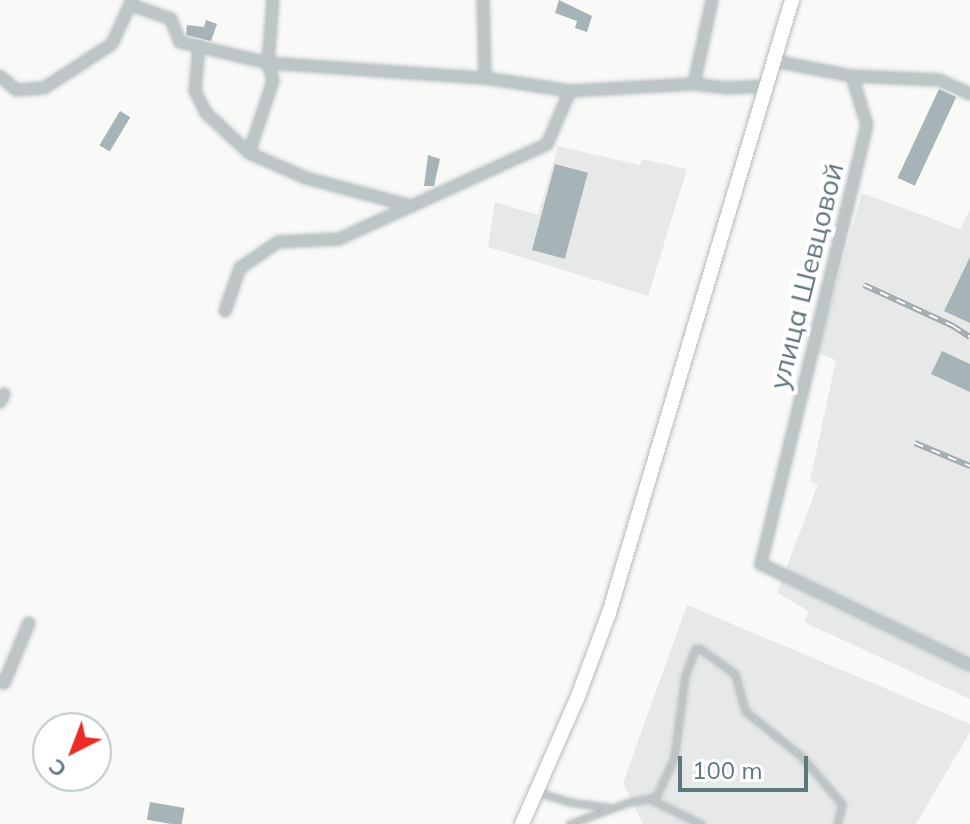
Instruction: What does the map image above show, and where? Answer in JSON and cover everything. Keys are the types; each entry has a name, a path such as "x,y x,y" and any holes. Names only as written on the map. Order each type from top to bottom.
{"main road":[{"path":"522,824 577,699 609,613 792,0"}],"street":[{"path":"249,153 273,81 268,63 273,0"},
{"path":"483,0 485,78"},
{"path":"694,84 712,0"},
{"path":"0,76 16,90 44,88 112,44 131,3 171,19 180,42 268,63 485,78 570,91 694,84 728,88 767,86"},
{"path":"199,46 195,91 206,113 249,153 306,178 411,206"},
{"path":"774,61 852,76 939,80 970,94"},
{"name":"улица Шевцовой","path":"852,76 867,125 761,564 970,665"},
{"path":"225,311 240,268 278,242 339,239 547,144 570,91"},
{"path":"0,682 4,683 29,623"}],"lane":[{"path":"652,800 674,758 685,676 695,649 699,648 735,674 745,711 801,756 842,804 837,824"},
{"path":"536,792 569,802 615,808"},
{"path":"569,824 629,802 652,800 701,824"}],"shaded area":[{"path":"558,146 640,165 642,159 687,169 648,296 488,247 495,202 538,215"},
{"path":"862,193 960,229 970,210 970,699 804,622 809,611 777,593 818,484 810,481 836,360 817,353"},
{"path":"687,605 970,724 970,732 916,824 643,824 623,783"}],"building":[{"path":"559,0 592,16 587,32 575,28 577,21 555,13"},
{"path":"206,20 217,24 211,41 186,35 187,25 204,27"},
{"path":"939,89 956,97 915,186 898,178"},
{"path":"120,111 130,117 110,151 99,145"},
{"path":"428,155 440,159 434,186 424,186"},
{"path":"555,164 588,173 565,259 532,250"},
{"path":"970,257 970,323 944,311"},
{"path":"942,351 970,364 970,392 931,374"},
{"path":"150,802 184,808 182,824 147,820"}],"railway":[{"path":"864,285 970,337"},
{"path":"915,443 970,466"}]}
